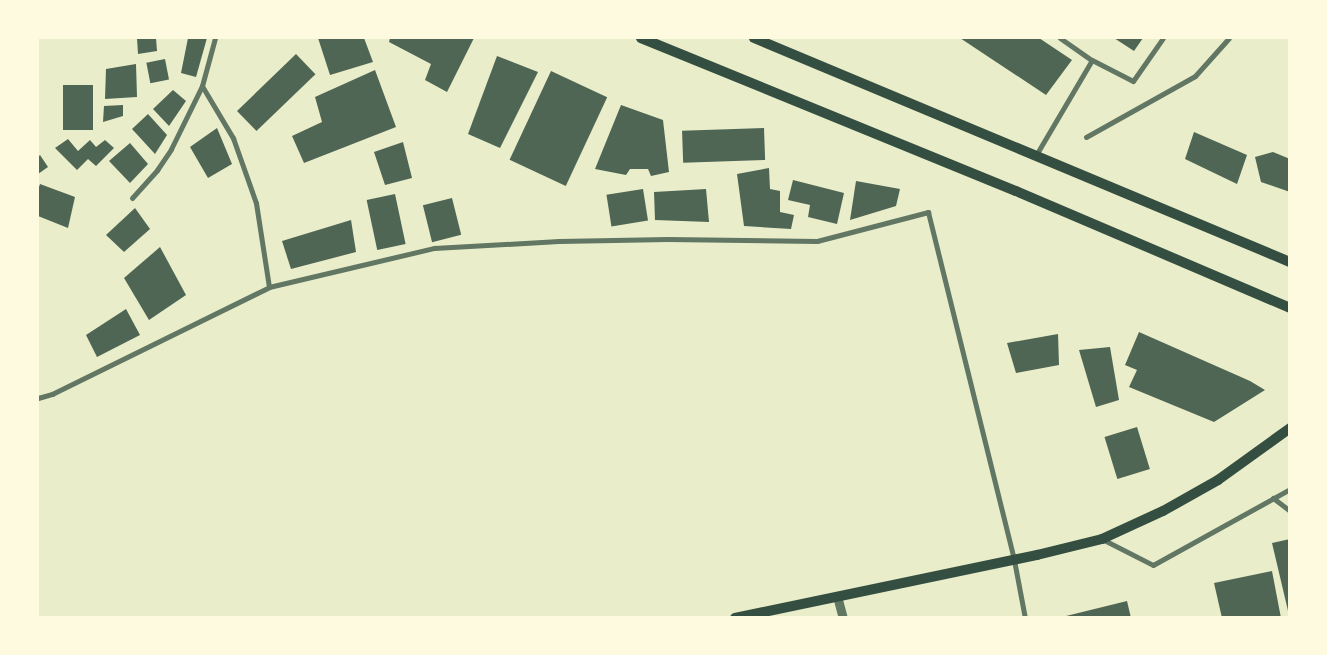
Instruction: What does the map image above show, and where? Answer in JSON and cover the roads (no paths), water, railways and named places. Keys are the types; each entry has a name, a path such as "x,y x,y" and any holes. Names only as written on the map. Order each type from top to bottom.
{"main road":[{"path":"641,38 1016,191 1290,308"},
{"path":"754,38 1290,262"},
{"path":"735,618 1014,560 1102,539 1163,512 1218,480 1290,428"}],"street":[{"path":"132,198 157,170 170,149 202,86 215,38"},
{"path":"1060,38 1092,60 1133,81 1163,38"},
{"path":"1086,138 1195,76 1229,38"},
{"path":"1036,155 1092,60"},
{"path":"202,86 233,138 256,203 269,287"},
{"path":"38,398 52,394 269,287 434,248 559,241 668,239 816,241 928,212 1014,560 1025,618"},
{"path":"1102,539 1153,565 1290,489"},
{"path":"1273,498 1290,511"},
{"path":"837,596 843,618"}]}
